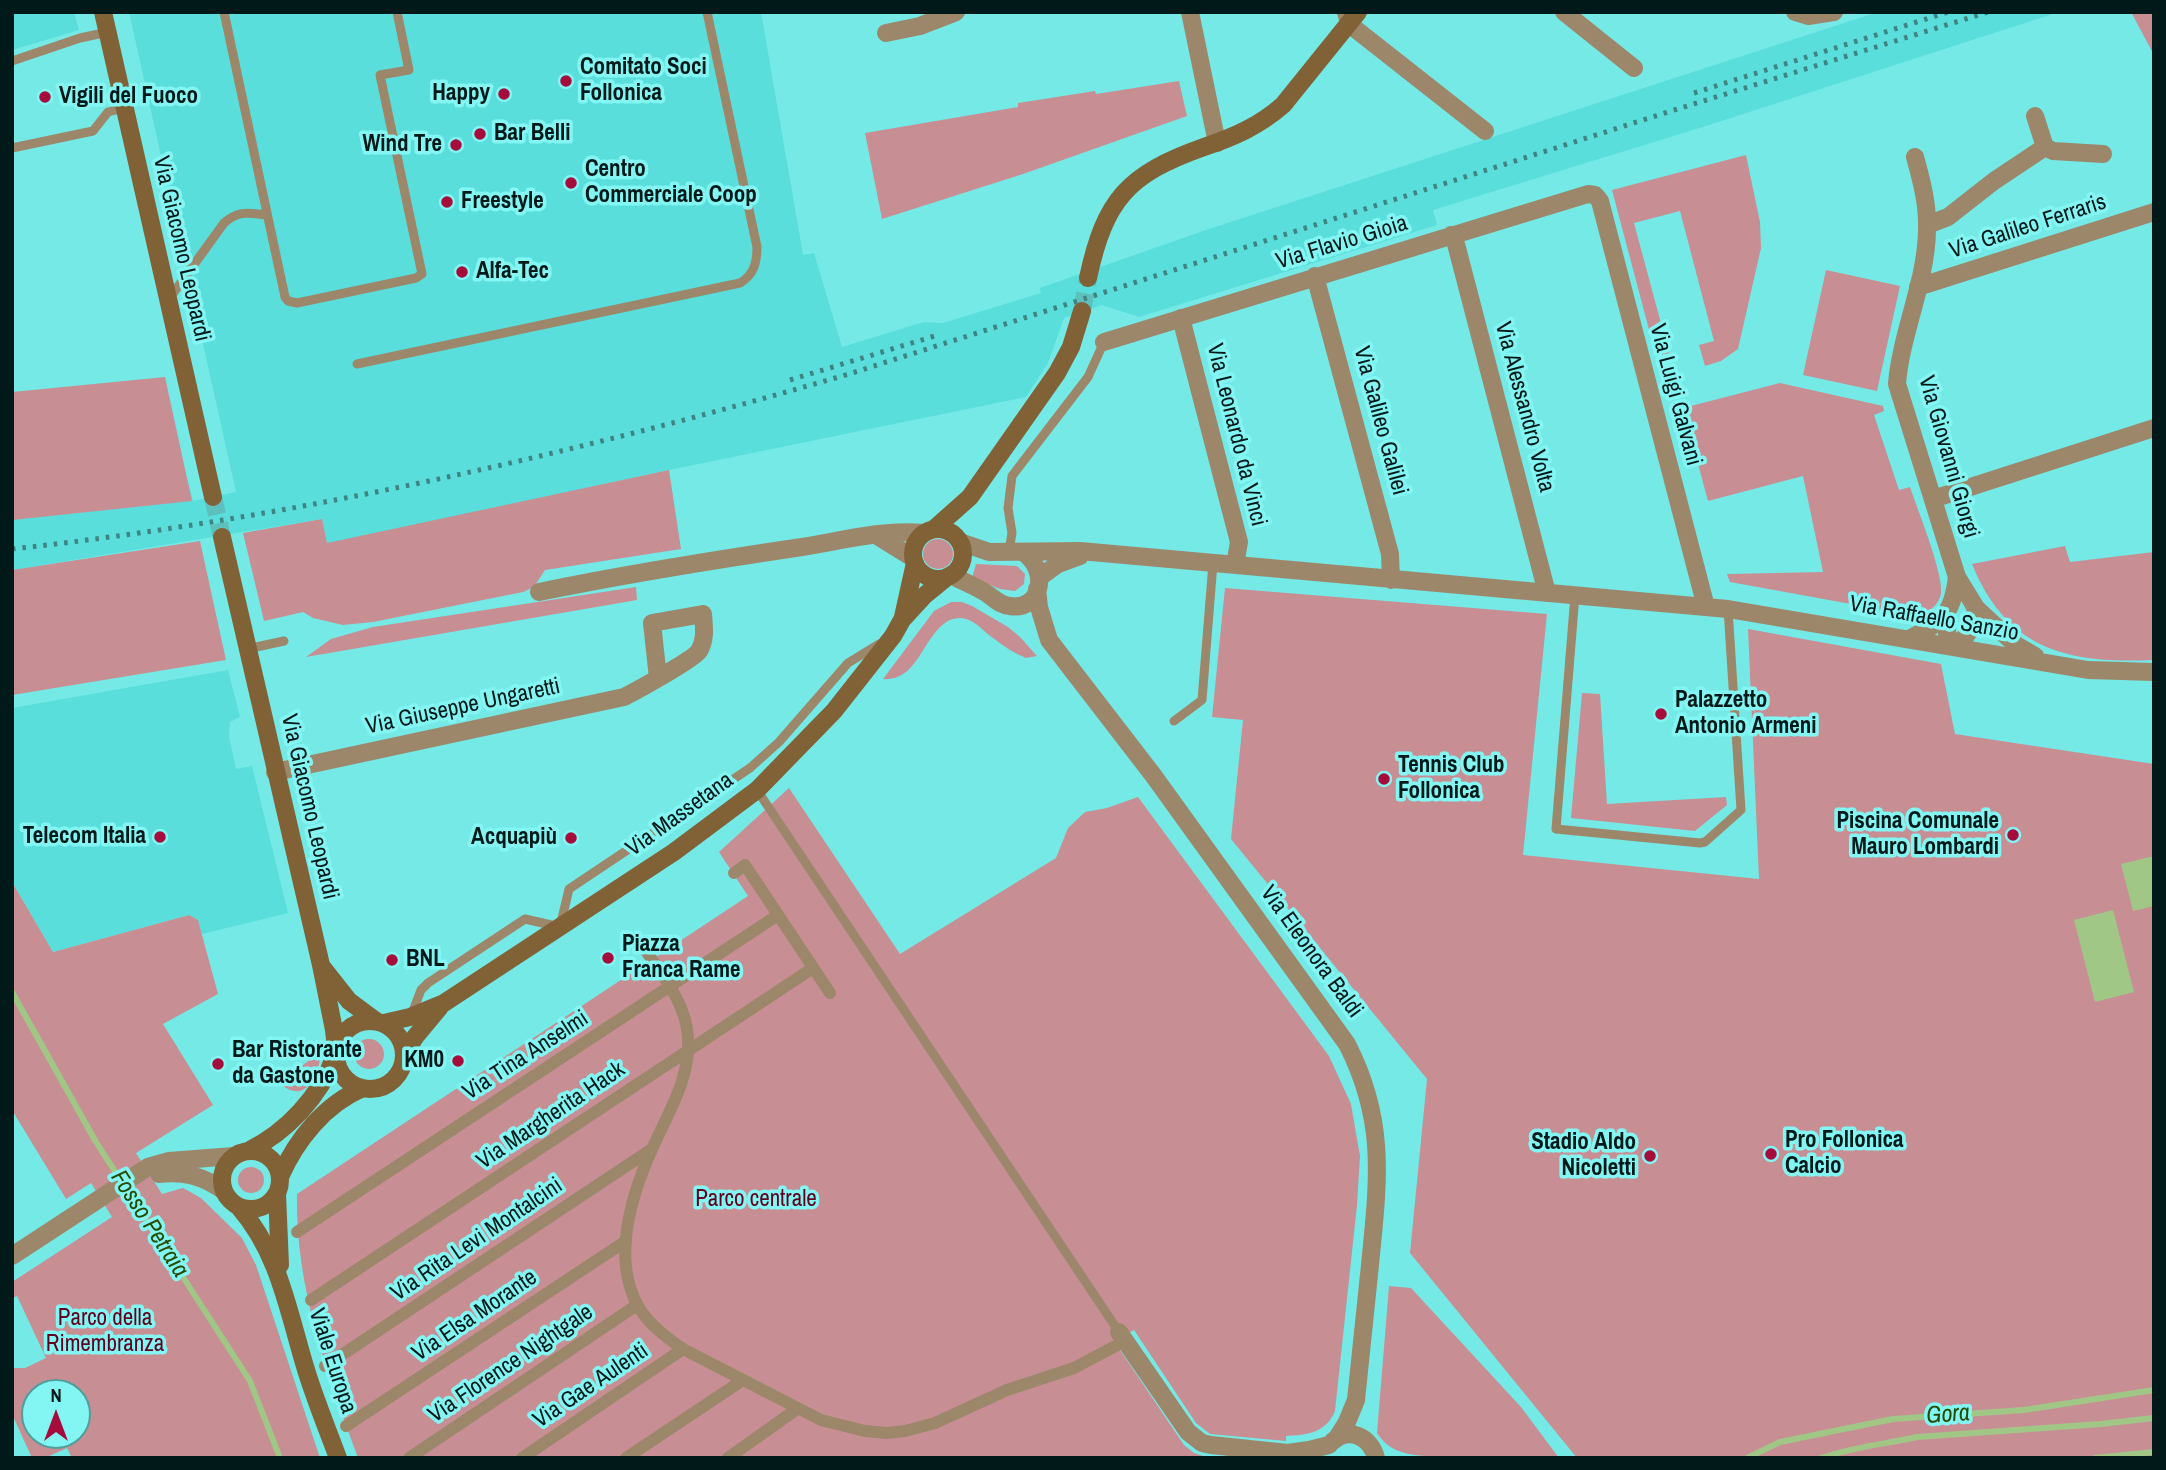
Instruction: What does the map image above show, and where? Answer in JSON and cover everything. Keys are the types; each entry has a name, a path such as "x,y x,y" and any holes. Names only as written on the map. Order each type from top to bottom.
{"main road":[{"name":"Via Giacomo Leopardi","path":"103,12 213,497"},
{"path":"1088,278 1102,226 1117,199 1127,188 1157,166 1244,132 1271,116 1351,16"},
{"name":"Via Massetana","path":"897,628 914,560 915,544 970,497 1057,373 1071,347 1082,311"},
{"name":"Via Massetana","path":"380,1022 410,1017 444,1003 674,852 757,790 834,711 925,595 960,566 962,559 959,541 970,497"},
{"path":"929,531 950,531 959,541"},
{"name":"Via Giacomo Leopardi","path":"222,537 321,965 334,1030 335,1052"},
{"path":"914,560 924,575 932,578 949,576"},
{"name":"Via Giacomo Leopardi","path":"321,965 349,1001 380,1022"},
{"name":"Via Massetana","path":"404,1055 415,1037 444,1003"},
{"path":"358,1022 380,1022 398,1036 404,1055 403,1064 392,1081 383,1086 363,1088 337,1103 315,1123 295,1149 272,1200 256,1209 239,1207 232,1203 224,1191 223,1172 241,1153 265,1142 301,1110 324,1081 338,1040 350,1027 358,1022"},
{"path":"335,1052 344,1077 363,1088"},
{"path":"241,1153 261,1153 272,1160 278,1185"},
{"name":"Viale Europa","path":"278,1185 281,1279"},
{"name":"Viale Europa","path":"239,1207 262,1238 281,1279 308,1376 338,1458"}],"street":[{"path":"886,33 920,26 956,12"},
{"path":"1190,12 1217,143"},
{"path":"1564,12 1634,68"},
{"path":"1795,12 1808,16 1834,12"},
{"path":"1351,16 1485,131"},
{"path":"2035,116 2045,147 2053,151 2103,154"},
{"path":"1927,225 1948,218 1994,181 2045,147"},
{"name":"Via Giovanni Giorgi","path":"1914,157 1926,196 1927,225 1918,288 1897,384 1957,577 1976,608 2016,645 2058,665"},
{"name":"Via Flavio Gioia","path":"1104,342 1451,235 1588,194 1595,195"},
{"name":"Via Luigi Galvani","path":"1595,195 1600,201 1706,607"},
{"name":"Via Galileo Ferraris","path":"1918,288 2154,212"},
{"name":"Via Alessandro Volta","path":"1451,235 1456,244 1547,593"},
{"name":"Via Galileo Galilei","path":"1315,276 1390,554 1391,580"},
{"name":"Via Leonardo da Vinci","path":"1181,318 1239,542 1235,565"},
{"path":"1933,499 2154,428"},
{"path":"539,592 625,574 876,535 929,531"},
{"path":"876,535 914,560"},
{"path":"959,541 984,551 1016,552 1034,562 1039,583"},
{"name":"Via Raffaello Sanzio","path":"1016,552 1097,552 1728,609 2088,670 2154,672"},
{"path":"1006,606 1020,606 1032,598 1039,583 1069,559 1097,552"},
{"path":"949,576 1023,616 1049,640"},
{"path":"1957,577 1955,595 1947,615 1947,634 1954,647 1971,631 1976,608"},
{"name":"Via Eleonora Baldi","path":"1039,583 1039,607 1049,640 1169,798 1347,1044 1359,1068 1375,1124 1379,1177 1356,1400 1347,1422 1330,1447"},
{"path":"1909,639 1947,615"},
{"name":"Via Giuseppe Ungaretti","path":"275,772 624,697 646,687 657,678"},
{"path":"734,873 744,865 830,993"},
{"name":"Via Tina Anselmi","path":"298,1232 778,915"},
{"path":"644,948 679,1002 688,1051 680,1088 652,1149 631,1212 626,1241 629,1280 637,1305 656,1328 683,1349 821,1420 865,1431 887,1433 914,1429 949,1418 1007,1390 1074,1368 1122,1336 1194,1438 1211,1445 1294,1455 1330,1447 1346,1434 1356,1434 1366,1439"},
{"name":"Via Margherita Hack","path":"311,1300 813,968"},
{"name":"Via Rita Levi Montalcini","path":"325,1366 652,1149"},
{"path":"12,1256 128,1180 169,1161 241,1153"},
{"path":"151,1171 186,1172 224,1191"},
{"name":"Via Elsa Morante","path":"346,1426 626,1241"},
{"name":"Via Florence Nightgale","path":"409,1458 637,1305"},
{"name":"Via Gae Aulenti","path":"522,1458 683,1349"},
{"path":"626,1458 743,1380"},
{"name":"Via Eleonora Baldi","path":"1356,1400 1366,1439 1376,1458"},
{"path":"728,1458 797,1409"}],"lane":[{"path":"224,12 285,297 288,301 297,303 421,276 422,270 380,75 409,71 397,12"},
{"path":"357,364 746,280 755,266 757,247 707,12"},
{"path":"12,61 80,38 108,32"},
{"path":"12,148 93,131 108,112 124,108"},
{"path":"168,300 224,223 234,215 267,215"},
{"path":"1016,552 1008,508 1012,476 1088,377 1104,342"},
{"path":"1174,721 1202,700 1213,563"},
{"path":"1575,595 1556,829 1700,843 1705,842 1741,810 1728,609"},
{"path":"410,1017 421,990 428,983 525,919 560,927 569,889 750,768 786,735 848,663 897,628"},
{"path":"247,649 284,641"},
{"path":"757,790 1122,1336"}],"shaded area":[{"path":"12,12 74,12 79,30 12,50"},
{"path":"129,12 761,12 803,255 814,253 842,347 924,322 943,323 1041,293 1040,288 1206,230 1878,12 2059,12 1706,126 1433,210 1437,225 1139,317 1102,305 1064,318 1048,363 1026,397 327,544 322,519 12,570 12,495 187,478 193,501 236,492"},
{"path":"228,670 240,717 230,722 229,737 236,769 252,766 288,913 202,934 198,920 188,915 53,952 12,882 12,708"},
{"path":"2154,856 2154,906 2133,911 2121,864"},
{"path":"2113,910 2134,992 2095,1002 2074,920"}],"green space":[{"path":"2131,12 2154,12 2154,55"},
{"path":"1179,81 1187,116 1023,174 882,219 865,133 1018,107 1018,103"},
{"path":"1746,155 1760,222 1761,248 1738,349 1721,361 1705,366 1699,345 1714,341 1680,211 1634,223 1669,353 1656,356 1612,190"},
{"path":"1826,270 1900,286 1877,391 1803,375"},
{"path":"165,377 192,501 12,520 12,392"},
{"path":"1780,383 1883,406 1884,411 1874,415 1899,490 1910,487 1939,573 1941,594 1938,602 1929,611 1917,616 1730,582 1727,574 1823,572 1803,476 1708,501 1683,408"},
{"path":"669,470 681,549 545,570 534,587 523,592 373,622 343,625 313,618 303,612 264,621 243,533 322,519 327,543"},
{"path":"938,539 944,540 952,548 952,560 944,568 938,569 932,568 924,560 923,554 924,548 932,540"},
{"path":"200,541 226,660 12,695 12,570"},
{"path":"2065,546 2070,562 2154,552 2154,660 2094,659 2044,646 2022,633 2003,616 1986,593 1972,564"},
{"path":"976,564 1017,566 1025,574 1024,584 1015,591 1000,589 972,578"},
{"path":"636,587 637,600 306,657 331,639 373,627"},
{"name":"Pro Follonica Calcio","path":"1225,588 1547,614 1523,855 1759,879 1748,629 1941,664 1955,734 2154,764 2154,1458 1577,1458 1410,1253 1427,1079 1231,839 1243,720 1212,717"},
{"path":"951,602 972,606 1008,627 1037,656 1026,658 1013,652 974,622 956,618 941,626 905,673 895,678 883,679 934,611"},
{"path":"1582,693 1600,694 1607,804 1726,797 1727,805 1695,831 1571,818"},
{"name":"Parco centrale","path":"789,788 900,954 1056,858 1068,828 1085,812 1107,808 1138,797 1329,1056 1351,1104 1360,1156 1357,1205 1335,1411 1326,1424 1315,1431 1286,1436 1286,1441 1210,1434 1196,1423 1134,1330 1114,1341 1184,1445 1194,1453 1209,1458 358,1458 335,1394 307,1296 301,1262 297,1194 748,896 719,852"},
{"name":"Parco della Rimembranza","path":"12,882 53,952 189,915 198,920 218,994 163,1024 213,1105 136,1153 162,1194 183,1188 201,1198 242,1238 256,1265 320,1458 72,1458 68,1449 91,1449 91,1379 21,1379 21,1434 12,1414 12,1368 25,1368 46,1358 17,1296 12,1298 12,1282 112,1217 91,1183 66,1199 12,1110"},
{"path":"369,1039 380,1043 384,1054 380,1065 369,1069 358,1065 354,1054 358,1043"},
{"path":"322,1044 315,1075 304,1089 296,1091 276,1080 302,1066"},
{"path":"251,1167 260,1171 264,1180 260,1189 251,1193 242,1189 238,1180 242,1171"},
{"path":"1389,1286 1411,1288 1521,1407 1559,1458 1423,1458 1397,1450 1381,1439 1377,1433"},
{"path":"28,1449 65,1449 45,1458 32,1458"}],"waterway":[{"name":"Fosso Petraia","path":"12,992 96,1142 250,1381 280,1458"},
{"name":"Gora","path":"1747,1458 1780,1442 1893,1419 2024,1410 2154,1390"},
{"path":"1821,1458 1917,1437 2154,1418"},
{"path":"2095,1458 2154,1452"}],"tunnel":[{"path":"1082,311 1088,278"},
{"path":"213,497 222,537"}],"railway":[{"path":"1694,93 1948,12"},
{"path":"12,549 224,520 329,501 434,480 643,431 849,374 1988,12"},
{"path":"790,380 938,335"}],"place":[{"name":"Comitato Soci Follonica","path":"566,81"},
{"name":"Happy","path":"504,94"},
{"name":"Vigili del Fuoco","path":"45,97"},
{"name":"Bar Belli","path":"480,134"},
{"name":"Wind Tre","path":"456,145"},
{"name":"Centro Commerciale Coop","path":"571,183"},
{"name":"Freestyle","path":"447,202"},
{"name":"Alfa-Tec","path":"462,272"},
{"name":"Palazzetto Antonio Armeni","path":"1661,714"},
{"name":"Tennis Club Follonica","path":"1384,779"},
{"name":"Piscina Comunale Mauro Lombardi","path":"2013,835"},
{"name":"Telecom Italia","path":"160,837"},
{"name":"Acquapiù","path":"571,838"},
{"name":"Piazza Franca Rame","path":"608,958"},
{"name":"BNL","path":"392,960"},
{"name":"KM0","path":"458,1061"},
{"name":"Bar Ristorante da Gastone","path":"218,1064"},
{"name":"Pro Follonica Calcio","path":"1771,1154"},
{"name":"Stadio Aldo Nicoletti","path":"1650,1156"}]}
